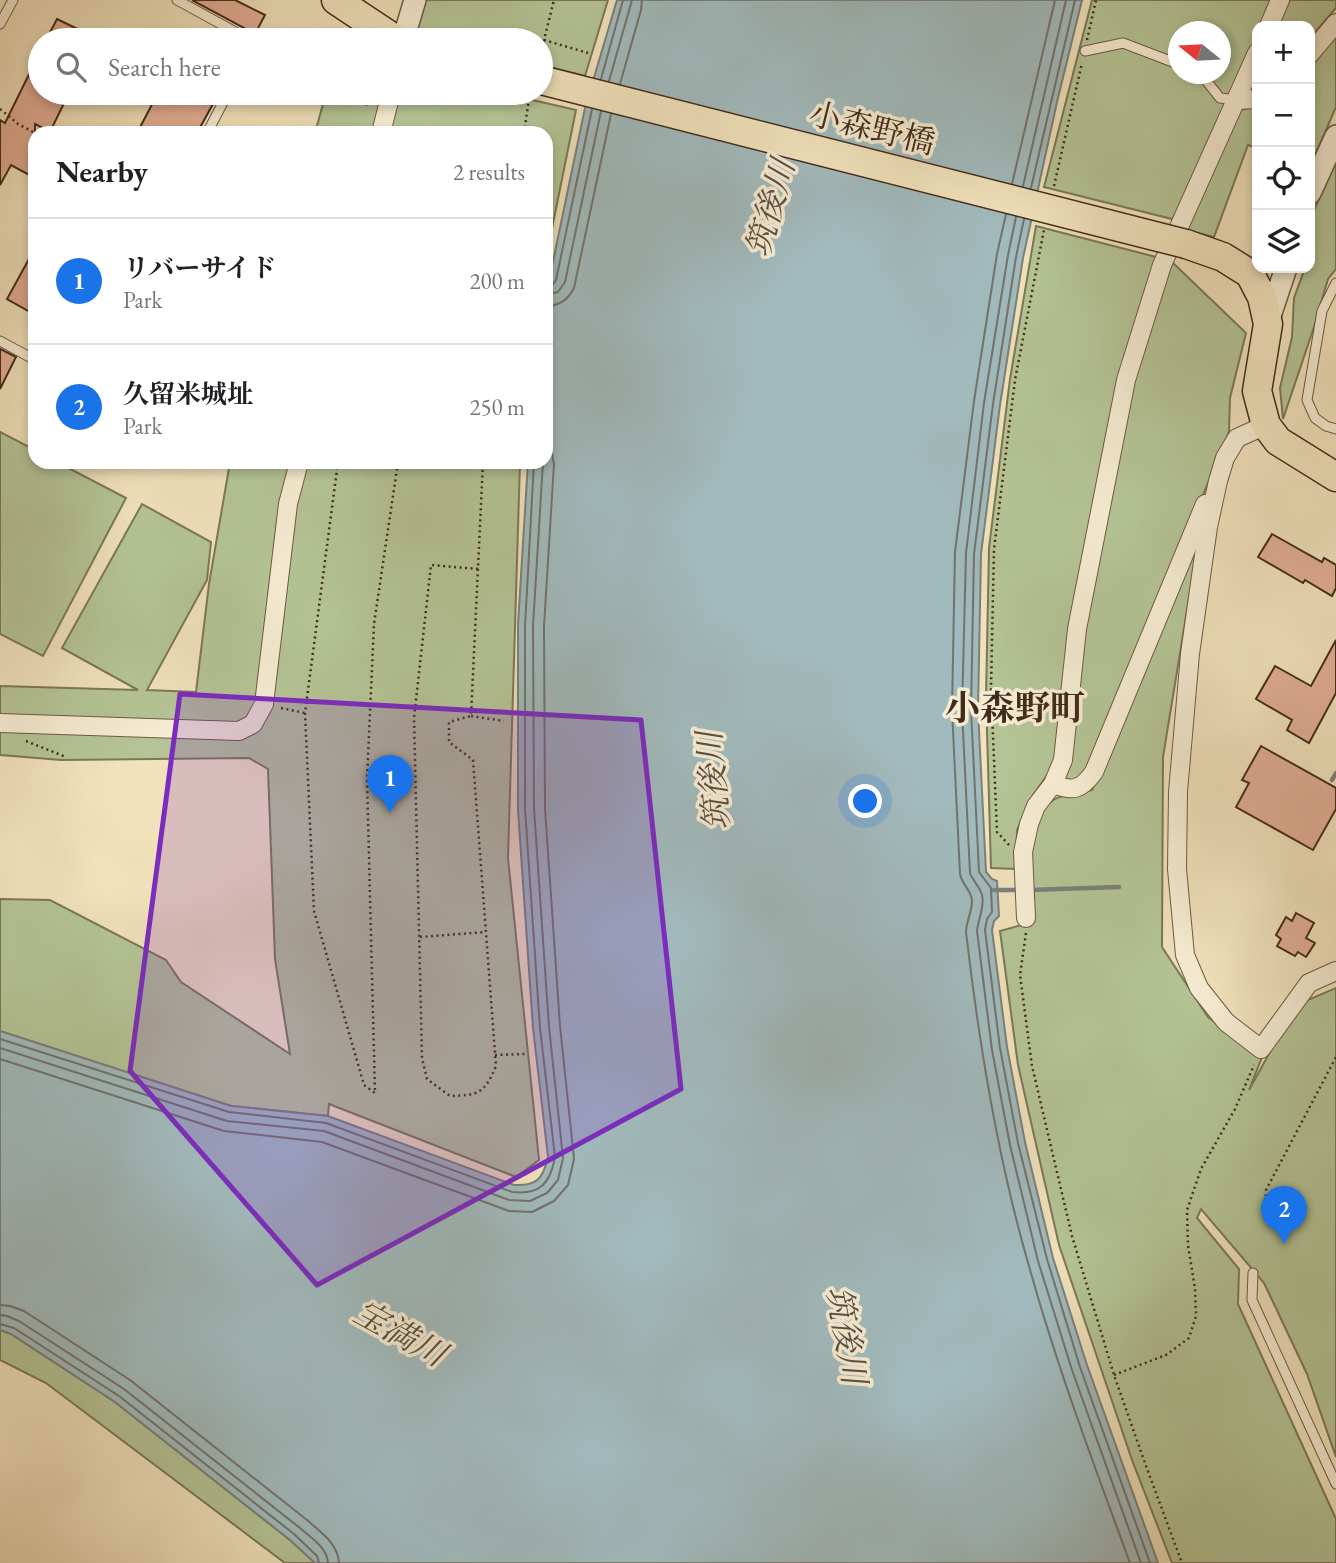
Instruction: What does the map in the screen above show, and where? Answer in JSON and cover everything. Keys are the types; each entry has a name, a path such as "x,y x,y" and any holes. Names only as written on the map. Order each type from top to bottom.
{"main road":[{"path":"336,0 378,28"},
{"name":"小森野橋","path":"553,96 1186,244 1223,257 1250,274 1262,297 1268,324"},
{"path":"1268,324 1256,391 1266,425 1278,441 1336,477"}],"street":[{"path":"407,28 415,0"},
{"path":"1271,21 1280,0"},
{"path":"1315,48 1336,23"},
{"path":"1026,918 1023,852 1036,806 1053,784 1063,760 1077,629 1126,380 1163,265 1252,64"},
{"path":"1237,100 1252,99"},
{"path":"383,126 388,105"},
{"path":"1315,182 1336,136"},
{"path":"1268,324 1284,273"},
{"path":"1266,425 1237,438 1225,458 1209,527 1190,654 1178,792 1177,869 1185,955 1199,988 1226,1022 1261,1049 1309,983 1336,971"},
{"path":"0,723 239,731 253,724 264,704 288,504 297,469"},
{"path":"1053,784 1074,789 1086,784 1094,772 1209,495 1218,481"}],"lane":[{"path":"0,24 13,0"},
{"path":"177,0 228,28"},
{"path":"1085,51 1123,43 1168,60"},
{"path":"1209,84 1220,98 1237,100"},
{"path":"211,126 222,105"},
{"path":"1336,283 1322,311 1307,400 1315,418 1325,426 1336,429"},
{"path":"0,341 28,356"},
{"path":"1253,1273 1252,1300 1336,1483"}],"path":[{"path":"547,28 554,0"},
{"path":"1051,197 1096,0"},
{"path":"553,43 588,53"},
{"path":"526,126 531,105"},
{"path":"0,109 28,129"},
{"path":"1023,852 1013,851 997,832 991,688 994,549 1015,380 1045,224"},
{"path":"337,469 305,713 314,911 364,1085 375,1093 367,779 374,624 397,469"},
{"path":"471,716 482,469"},
{"path":"478,569 430,565 414,718 422,1058 427,1079 450,1096 472,1095 488,1086 496,1066 473,760 449,742 449,722 471,716 504,721"},
{"path":"264,704 305,713"},
{"path":"22,740 66,757"},
{"path":"1026,918 1026,942 1020,975 1032,1066 1072,1236 1114,1375 1182,1563"},
{"path":"419,937 486,932"},
{"path":"1114,1375 1166,1355 1189,1338 1196,1316 1187,1210 1201,1169 1235,1109 1261,1049"},
{"path":"495,1055 524,1054"},
{"path":"1286,1226 1273,1218 1265,1205 1266,1190 1336,1057"}],"highlighted area":[{"path":"180,694 641,720 681,1089 317,1285 130,1071"}],"green space":[{"path":"424,0 608,0 585,76 553,68 553,28 416,28"},
{"path":"1092,0 1275,0 1265,21 1252,21 1252,50 1176,220 1044,187"},
{"path":"1286,0 1336,0 1336,8 1315,32 1315,21 1277,21"},
{"path":"1336,34 1336,107 1315,155 1315,84 1315,57"},
{"path":"323,105 553,105 576,110 553,223 553,126 317,126"},
{"path":"1252,107 1252,146 1248,145 1214,237 1186,230 1237,111"},
{"path":"1336,157 1336,269 1328,279 1283,419 1280,388 1292,337 1294,298 1303,273 1315,273 1315,208"},
{"path":"1036,226 1160,258 1055,764 1033,795 1017,830 1016,869 991,868 986,696 989,548 1010,379"},
{"path":"1171,261 1246,333 1230,398 1229,432 1091,766 1075,780 1060,780 1083,628 1132,378"},
{"path":"0,432 28,446 28,469 70,469 126,498 43,656 0,634"},
{"path":"229,469 520,469 508,858 539,1160 516,1177 329,1104 328,1116 231,1106 0,1031 0,899 50,900 166,960 181,982 290,1054 275,959 268,769 249,758 61,760 0,755 0,686 138,690 62,648 142,504 211,542 207,580 147,690 196,692 209,584"},
{"path":"1198,543 1163,757 1162,947 1208,1017 1262,1057 1249,1090 1281,1032 1303,1002 1336,988 1336,1457 1307,1374 1264,1283 1201,1209 1197,1218 1239,1269 1238,1304 1336,1519 1336,1563 1172,1563 1132,1460 1059,1245 1018,1065 1000,931 1032,922 1030,856 1036,823 1044,809 1055,799 1092,790"},
{"path":"0,1330 11,1334 115,1402 290,1540 315,1563 285,1563 46,1383 0,1360"}],"water":[{"path":"617,0 1082,0 1023,258 1000,405 981,554 978,710 986,872 997,881 999,916 994,921 992,930 1007,1047 1025,1142 1053,1258 1087,1365 1158,1563 315,1563 290,1540 115,1402 11,1334 0,1330 0,1031 231,1106 328,1116 514,1185 534,1182 544,1171 548,1157 533,1028 518,810 518,625 528,469 553,469 553,261 585,108"}],"building":[{"path":"192,0 235,0 265,15 258,28 244,28"},
{"path":"57,19 75,28 52,28"},
{"path":"28,76 28,105 63,105 53,126 28,126 28,174 11,165 0,185 0,120 5,123"},
{"path":"152,105 212,105 201,126 141,126"},
{"path":"28,261 28,311 7,299"},
{"path":"0,349 16,357 0,389"},
{"path":"1272,534 1322,562 1324,558 1336,565 1336,588 1332,596 1258,557"},
{"path":"1336,640 1336,693 1309,743 1287,730 1292,720 1256,699 1275,666 1311,686"},
{"path":"1261,746 1336,788 1336,809 1313,850 1236,807 1249,783 1242,780"},
{"path":"1296,913 1314,923 1306,938 1315,943 1306,957 1298,952 1295,956 1277,946 1281,939 1276,935 1286,917 1292,921"}],"waterway":[{"path":"1332,780 1336,773"},
{"path":"1029,890 1119,887"},
{"path":"994,890 1021,890"}],"place":[{"name":"リバーサイド","path":"390,813"},
{"name":"久留米城址","path":"1284,1244"}],"district":[{"name":"小森野町","path":"1015,707"}],"water label":[{"name":"筑後川","path":"770,208"},
{"name":"筑後川","path":"713,781"},
{"name":"宝満川","path":"400,1333"},
{"name":"筑後川","path":"847,1335"}]}
